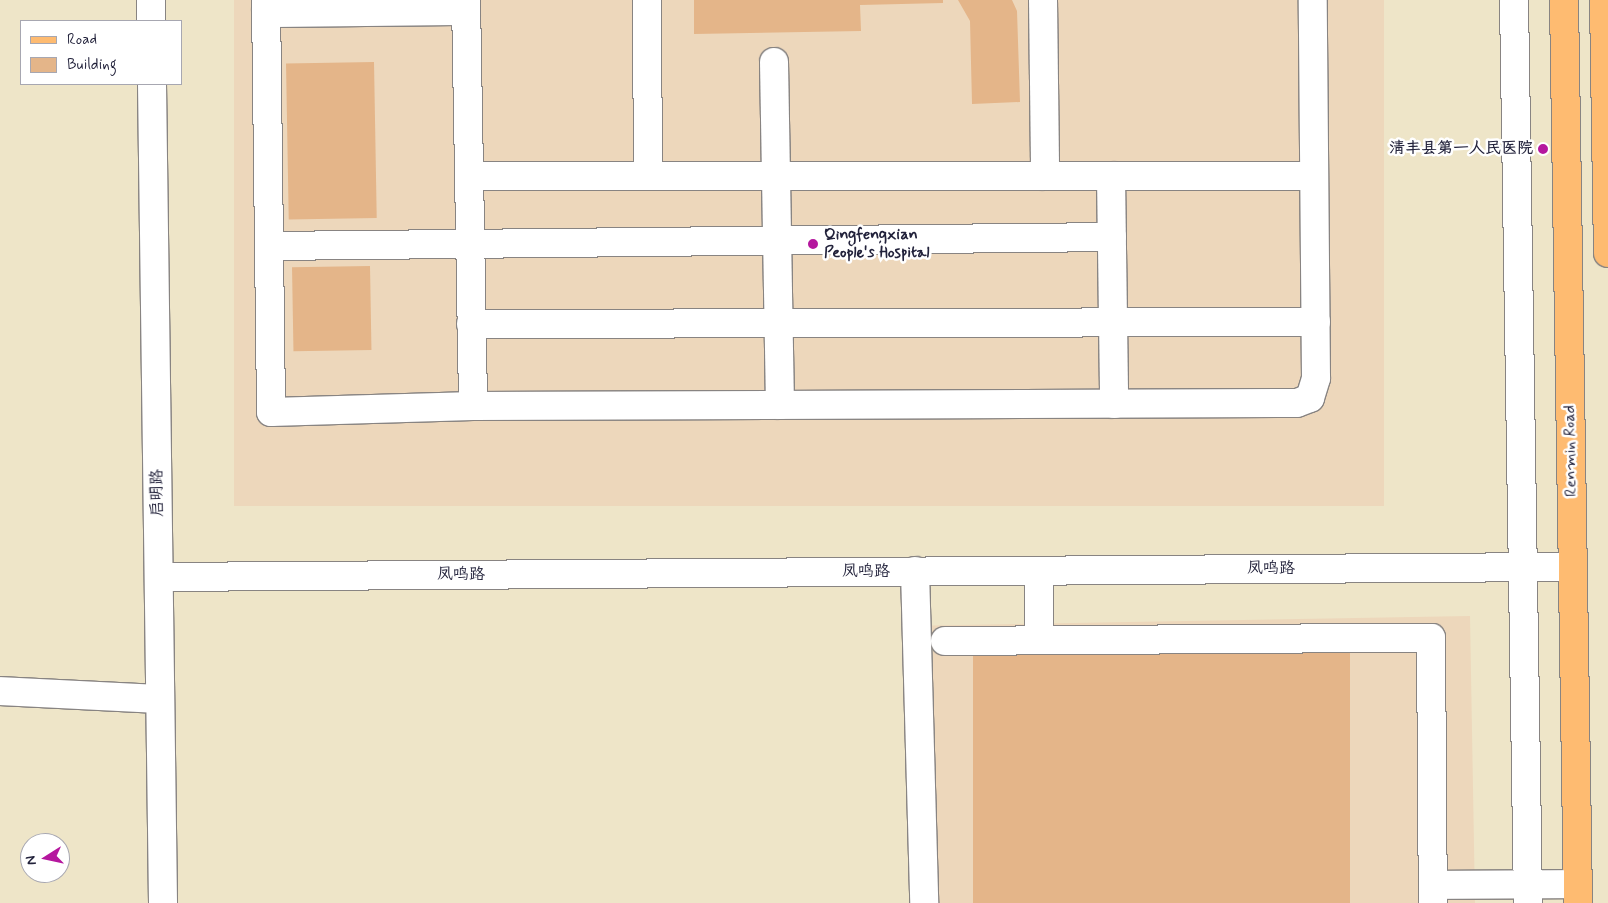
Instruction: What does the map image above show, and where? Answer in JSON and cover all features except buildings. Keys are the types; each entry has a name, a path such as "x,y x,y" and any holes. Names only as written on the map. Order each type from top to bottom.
{"main road":[{"name":"Renmin Road","path":"1564,0 1578,893"},
{"path":"1604,0 1608,253"}],"street":[{"path":"151,0 151,20"},
{"path":"647,0 648,176"},
{"path":"1043,0 1045,176"},
{"path":"473,406 466,6 266,7 271,412 473,406 1297,403 1310,398 1316,378 1313,0"},
{"path":"1514,0 1528,894"},
{"path":"774,62 780,405"},
{"name":"启明路","path":"152,85 164,903"},
{"path":"469,176 1314,176"},
{"path":"1112,176 1114,404"},
{"path":"269,246 1112,237"},
{"path":"471,324 1316,322"},
{"name":"凤鸣路","path":"159,576 1573,567"},
{"path":"1038,571 1039,640"},
{"path":"915,572 924,903"},
{"path":"945,641 1431,638 1433,894 1578,893"},
{"path":"0,690 160,699"}],"shaded area":[{"name":"Qingfengxian People's Hospital","path":"234,0 1384,0 1384,506 234,506"},
{"path":"1470,616 1475,903 937,903 932,625"}],"place":[{"name":"清丰县第一人民医院","path":"1543,149"},
{"name":"Qingfengxian People's Hospital","path":"813,244"}]}
